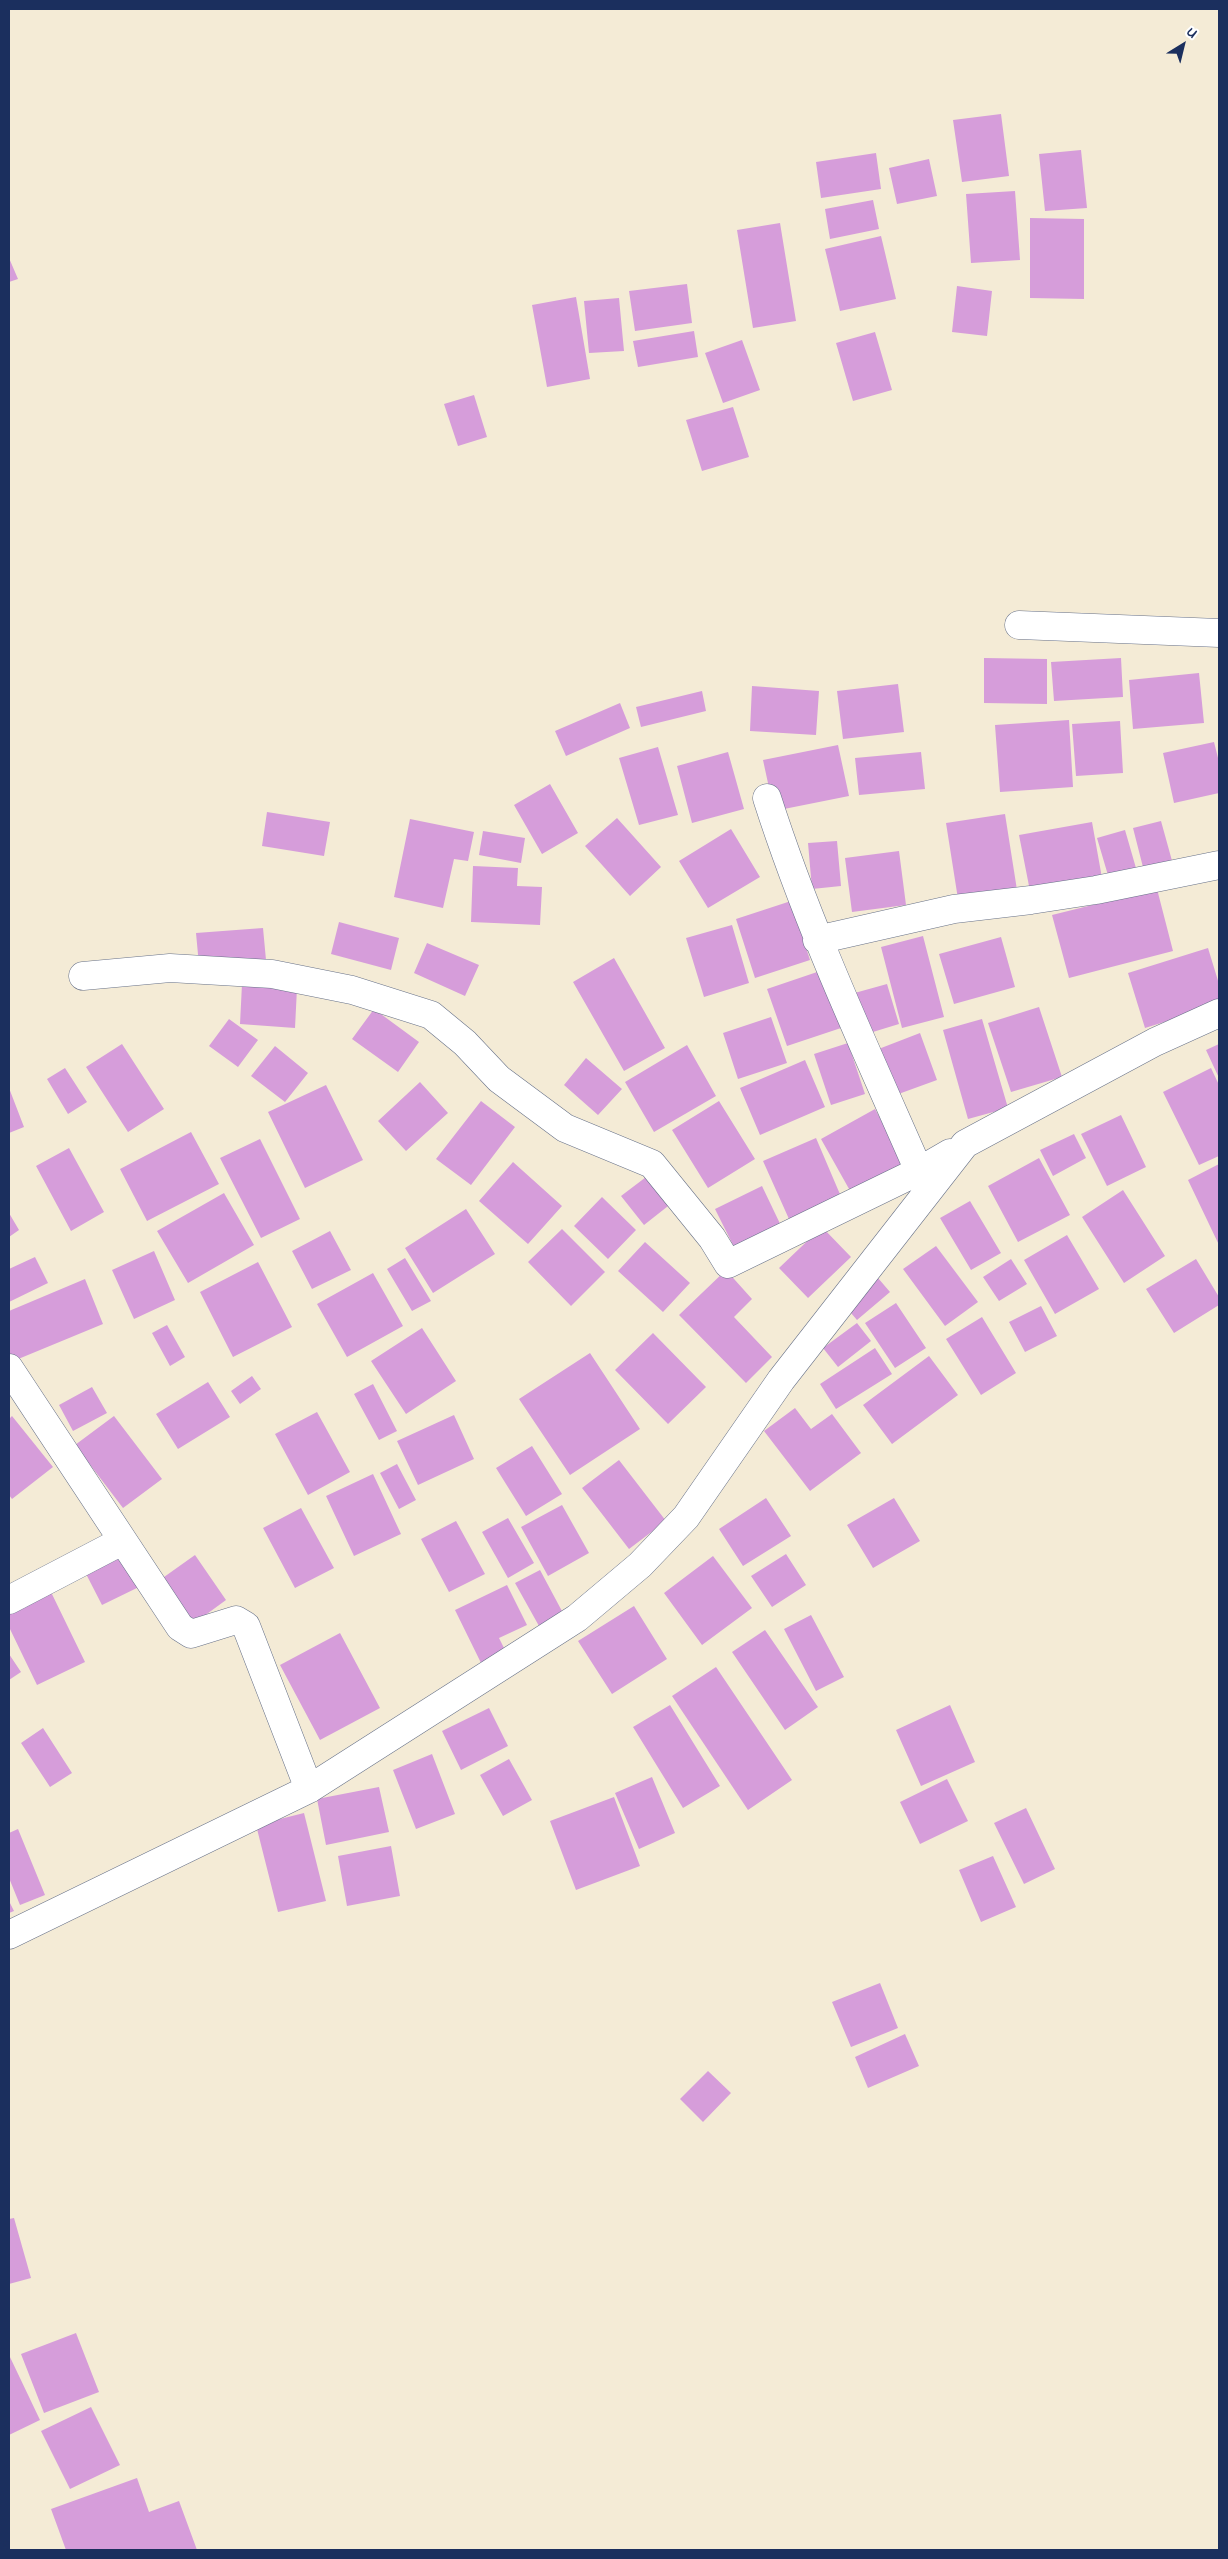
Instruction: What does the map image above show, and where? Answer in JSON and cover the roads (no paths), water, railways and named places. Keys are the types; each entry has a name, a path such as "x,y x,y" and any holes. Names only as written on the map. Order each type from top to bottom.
{"street":[{"path":"1020,625 1219,634"},
{"path":"767,798 787,862 800,888 817,940 919,1171"},
{"path":"817,940 954,908 1031,900 1096,890 1219,865"},
{"path":"83,976 170,968 272,974 352,990 431,1015 465,1043 499,1080 565,1128 652,1164 712,1238 728,1264 919,1171 965,1144 1155,1042 1219,1013"},
{"path":"9,1934 309,1789 577,1618 640,1565 686,1517 780,1380 965,1144"},
{"path":"9,1368 122,1541 185,1631 191,1634 236,1620 246,1626 309,1789"},
{"path":"9,1600 122,1541"}]}
